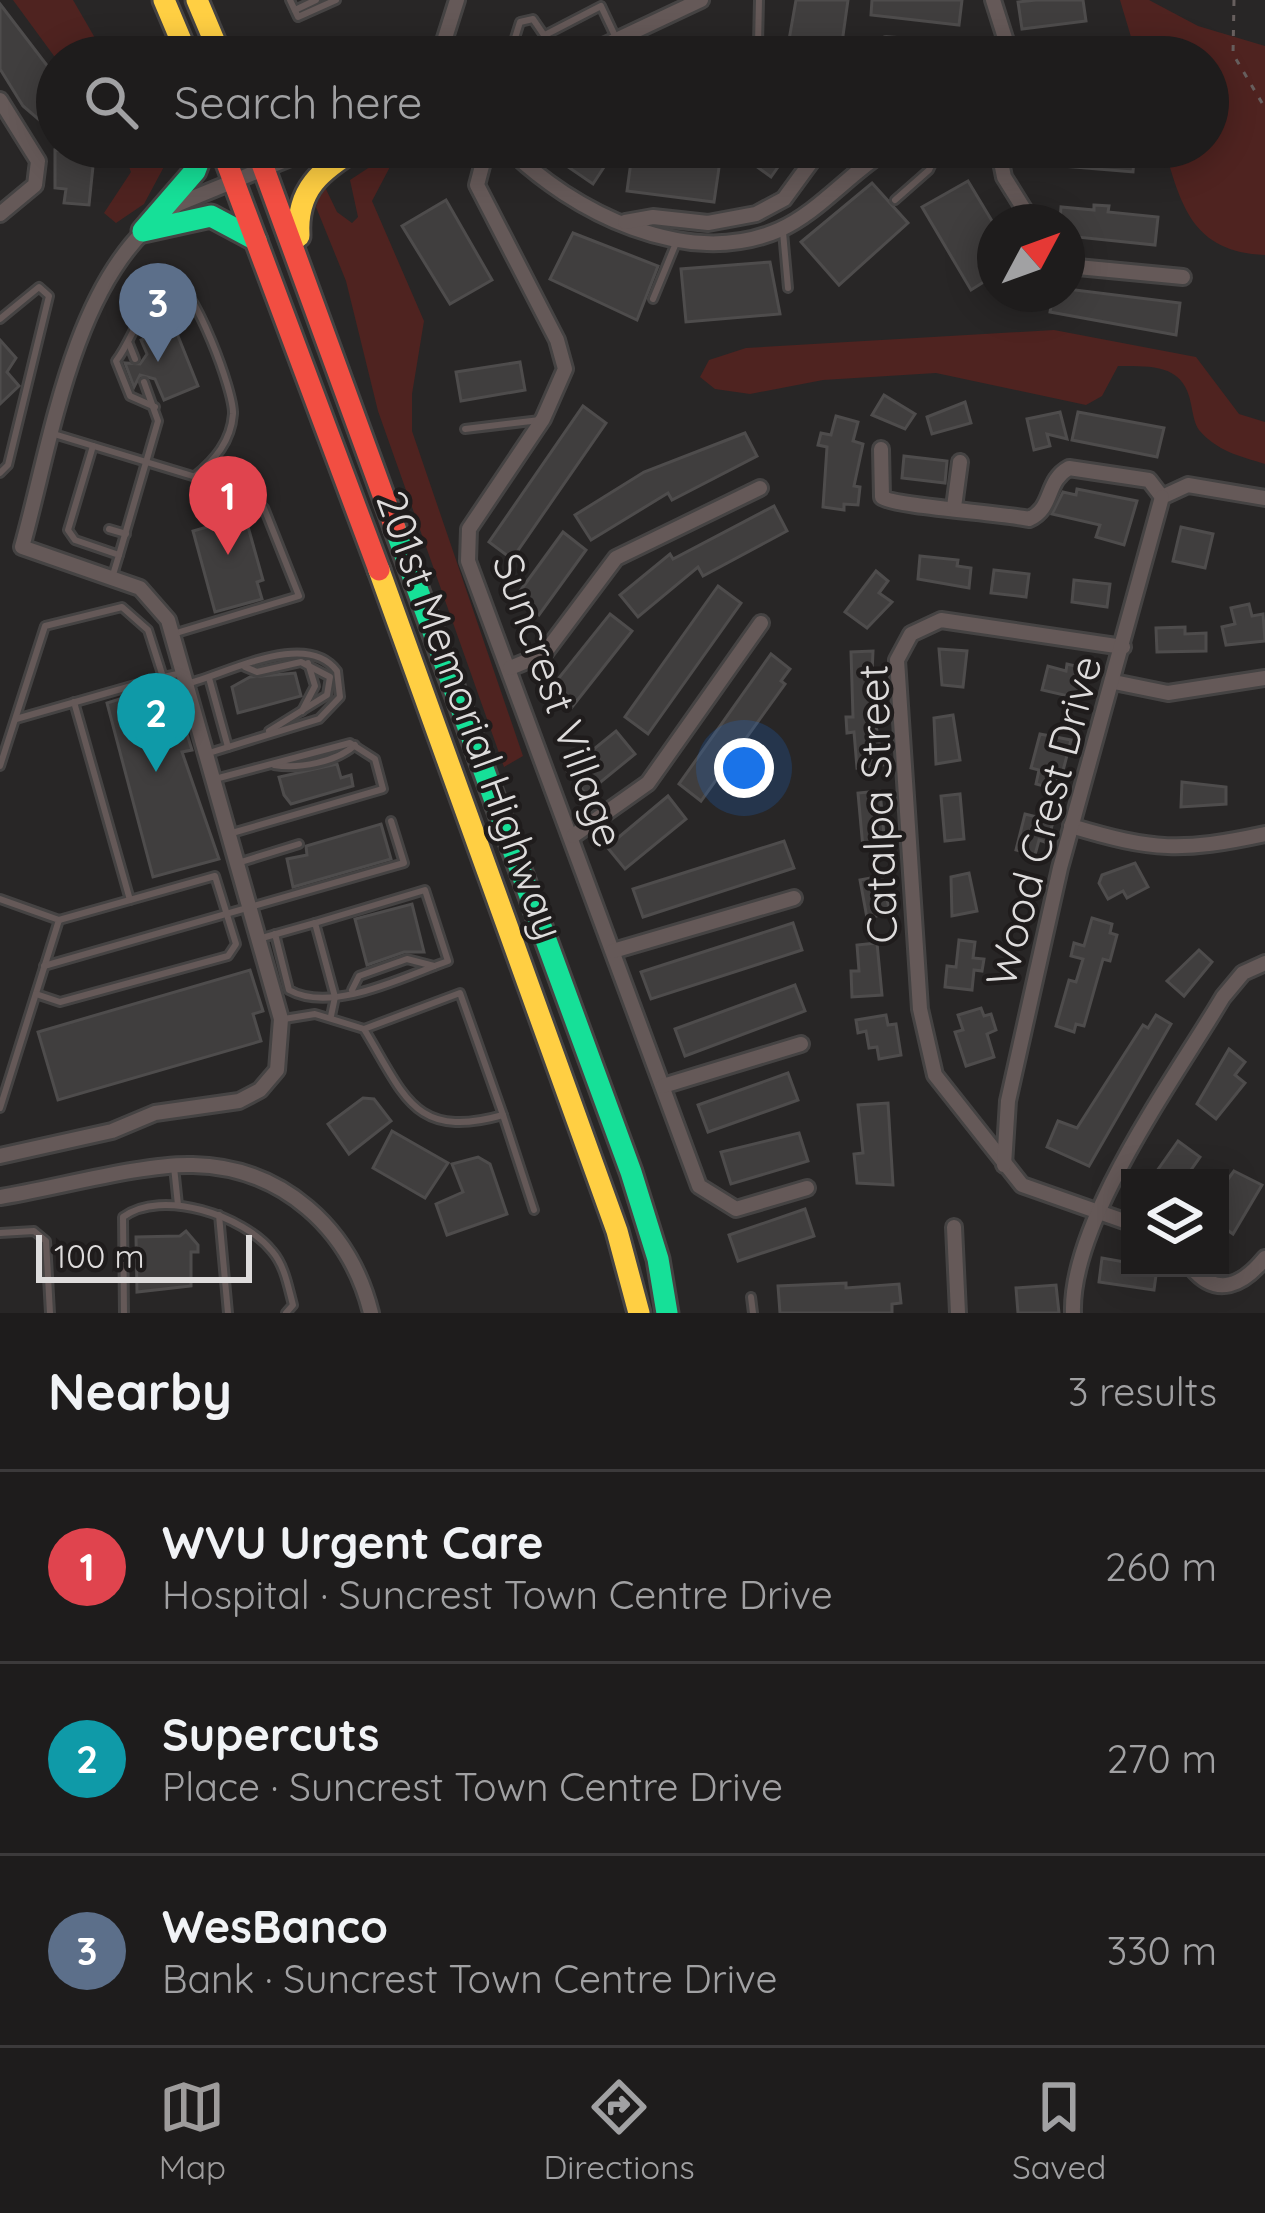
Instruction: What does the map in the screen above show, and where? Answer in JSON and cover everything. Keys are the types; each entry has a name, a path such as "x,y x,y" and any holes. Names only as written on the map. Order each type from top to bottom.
{"main road":[{"path":"163,0 171,36"},
{"path":"163,0 179,36"},
{"path":"197,0 212,36"},
{"path":"196,168 150,209 143,231 172,229 199,214 213,213 258,241"},
{"name":"201st Memorial Highway","path":"229,168 616,1231 639,1313"},
{"name":"201st Memorial Highway","path":"264,168 632,1172 658,1259 667,1313"},
{"path":"315,301 296,212 302,190 323,168"}],"street":[{"path":"446,36 457,0"},
{"path":"624,36 672,7 700,0"},
{"path":"993,0 1007,36"},
{"path":"0,100 36,158"},
{"path":"0,214 35,185 37,168"},
{"path":"0,1156 112,1131 155,1113 239,1101 260,1090 277,1070 281,1019 172,634 158,603 140,588 22,547 94,302 126,248 178,203 234,180 248,168"},
{"name":"Suncrest Village","path":"481,168 477,185 557,340 565,369 543,419 469,529 468,561 698,1186 736,1209 807,1187"},
{"path":"529,168 614,222 677,240 756,237 782,229 857,168"},
{"path":"614,222 653,218 708,224 756,214 784,199 807,168"},
{"path":"1002,168 1021,204"},
{"path":"1085,268 1184,278"},
{"path":"881,449 880,486 890,504 954,506 1029,519 1046,507 1053,481 1069,468 1149,480 1162,497 1188,485 1265,498"},
{"path":"954,506 960,461"},
{"path":"510,668 544,654 616,558 760,488"},
{"name":"Wood Crest Drive","path":"1004,1165 1008,1101 1071,826 1162,497"},
{"name":"Catalpa Street","path":"1004,1165 935,1075 922,1033 897,660 910,634 941,620 1123,647"},
{"path":"573,836 648,784 761,623"},
{"path":"1114,682 1168,692 1265,679"},
{"path":"1071,826 1153,848 1183,850 1265,834"},
{"path":"614,951 794,898"},
{"path":"1073,1313 1074,1270 1099,1211 1222,997 1244,973 1265,963"},
{"path":"663,1086 801,1044"},
{"path":"1004,1165 1022,1185 1121,1220"},
{"path":"0,1197 174,1167 236,1169 279,1186 317,1214 348,1252 371,1313"},
{"path":"954,1227 958,1313"},
{"path":"1202,1277 1211,1285 1225,1287 1240,1282 1265,1258"}],"lane":[{"path":"290,0 298,17 336,0"},
{"path":"295,10 316,0"},
{"path":"758,36 759,0"},
{"path":"516,36 520,22 533,19 545,35 600,3 615,36"},
{"path":"895,200 930,168"},
{"path":"782,229 788,288"},
{"path":"652,299 677,240"},
{"path":"135,359 130,332 165,285 182,283 192,294 233,408 223,448 195,476"},
{"path":"0,319 39,287 49,296 8,465 0,473"},
{"path":"129,344 116,361 130,396 155,407"},
{"path":"112,578 158,421 145,382"},
{"path":"465,429 543,419"},
{"path":"54,434 254,496 299,585 299,596 172,634"},
{"path":"93,446 68,530 75,540 119,555"},
{"path":"83,484 93,488"},
{"path":"120,497 135,502"},
{"path":"72,517 82,520"},
{"path":"109,529 126,534"},
{"path":"1,761 45,626 122,607 134,611 148,630 163,677"},
{"path":"15,719 163,677 209,678 296,652 329,661 341,686 340,697 319,718 206,754"},
{"path":"300,714 315,686 308,663"},
{"path":"244,667 257,672 308,663 324,670 331,684 327,694 261,737"},
{"path":"209,678 228,747"},
{"path":"74,702 130,900"},
{"path":"213,780 355,745 375,759 383,789 229,834"},
{"path":"44,966 404,863 391,821"},
{"path":"237,863 299,844"},
{"path":"0,899 59,920 215,876 236,944 228,956 60,1002 36,994"},
{"path":"259,939 275,934 315,923 425,890 448,961 335,997 300,996 289,990 275,934"},
{"path":"0,1108 59,920"},
{"path":"315,923 335,997 331,1016"},
{"path":"350,993 359,976 407,959 434,966"},
{"path":"364,1029 460,993 534,1210"},
{"path":"281,1019 331,1016 364,1029 400,1088 435,1123 467,1125 503,1115"},
{"path":"174,1167 178,1206"},
{"path":"124,1313 123,1217 128,1211 178,1206 219,1214 251,1231 274,1253 293,1305 286,1313"},
{"path":"219,1214 227,1313"},
{"path":"0,1233 34,1231 46,1241 50,1313"},
{"path":"751,1297 753,1313"}],"path":[{"path":"1234,0 1233,54 1265,108"}],"shaded area":[{"path":"13,0 73,0 94,36 39,36"},
{"path":"1120,0 1149,0 1198,26 1265,46 1265,255 1240,252 1205,235 1184,206 1171,168 1229,168 1229,36 1131,36"},
{"path":"129,168 163,168 144,204 116,223 104,213"},
{"path":"368,168 389,168 372,201 424,321 412,394 412,431 523,756 504,767 378,411 346,281 316,207 323,183 337,212 352,223 358,217 350,180"},
{"path":"1054,330 1196,357 1239,414 1265,422 1265,464 1229,452 1206,437 1196,424 1181,381 1154,367 1118,366 1102,396 1086,405 936,373 823,380 750,394 715,389 700,377 709,360 746,348"}],"building":[{"path":"796,0 848,0 843,36 790,36"},
{"path":"872,0 962,0 959,25 871,15"},
{"path":"1083,0 1086,21 1022,29 1018,2"},
{"path":"0,4 36,51 36,117 23,106 0,69"},
{"path":"55,168 93,168 89,205 64,203 66,189 55,188"},
{"path":"570,168 603,168 593,184"},
{"path":"630,168 719,168 714,202 627,191"},
{"path":"1084,168 1133,168 1133,172"},
{"path":"968,181 982,204 977,204 977,286 971,290 922,207"},
{"path":"872,183 908,223 839,285 801,242"},
{"path":"446,200 492,280 450,304 402,226"},
{"path":"1094,205 1109,206 1108,212 1158,217 1155,245 1085,238 1085,209 1094,210"},
{"path":"573,233 658,266 637,320 550,279"},
{"path":"770,262 780,314 686,322 681,269"},
{"path":"1085,291 1180,303 1176,335 1050,312 1085,312"},
{"path":"174,326 198,386 164,400 155,379 140,375 134,387 125,363 140,364 147,354 141,340"},
{"path":"0,340 16,358 7,372 19,386 0,404"},
{"path":"520,362 525,390 461,401 456,372"},
{"path":"884,395 915,414 905,429 872,415"},
{"path":"965,402 971,423 932,434 927,417"},
{"path":"583,406 606,423 512,559 489,542"},
{"path":"1060,412 1067,439 1047,434 1050,446 1034,450 1027,419"},
{"path":"1078,412 1164,428 1157,457 1072,440"},
{"path":"836,416 858,422 853,441 863,444 854,486 860,487 858,505 844,504 844,510 823,507 827,447 818,445 821,433 831,435"},
{"path":"745,433 757,456 672,500 668,493 591,540 575,515 644,472"},
{"path":"904,456 947,461 945,483 902,478"},
{"path":"1077,489 1137,501 1124,545 1096,537 1100,525 1052,514 1063,492 1076,495"},
{"path":"774,506 787,531 703,576 698,567 638,617 620,595 670,554 673,559"},
{"path":"245,516 263,580 257,582 262,599 215,612 193,531"},
{"path":"1181,527 1213,534 1205,568 1173,561"},
{"path":"563,532 586,550 539,615 515,598"},
{"path":"920,556 958,560 957,566 971,568 969,588 918,579"},
{"path":"994,570 1029,574 1026,597 991,593"},
{"path":"876,571 888,581 879,593 892,602 867,628 845,612"},
{"path":"1074,580 1110,584 1107,607 1072,602"},
{"path":"718,586 741,603 648,734 625,717"},
{"path":"1249,604 1252,616 1263,614 1265,641 1226,645 1222,627 1235,624 1231,608"},
{"path":"610,614 632,631 572,707 550,689"},
{"path":"1185,627 1185,634 1206,633 1206,651 1157,652 1156,628"},
{"path":"939,649 967,651 963,687 942,685"},
{"path":"873,651 871,697 883,765 857,768 854,732 847,733 846,717 853,717 851,652"},
{"path":"771,654 790,669 781,681 785,684 701,801 679,784"},
{"path":"1067,664 1084,668 1077,698 1042,690 1048,666 1066,671"},
{"path":"295,673 301,696 238,713 232,687 250,677"},
{"path":"171,683 192,750 182,752 219,859 153,877 107,703"},
{"path":"953,715 960,760 936,764 934,718"},
{"path":"616,731 635,754 586,794 567,771"},
{"path":"1040,734 1071,740 1058,790 1036,784 1039,770 1031,768"},
{"path":"337,764 341,778 351,775 353,786 291,804 284,795 279,777"},
{"path":"1182,782 1226,787 1226,804 1181,807"},
{"path":"880,791 885,846 863,848 858,793"},
{"path":"960,794 964,839 945,841 941,796"},
{"path":"668,796 686,819 625,869 607,847"},
{"path":"1025,814 1053,821 1048,843 1039,840 1035,855 1016,850"},
{"path":"381,824 391,859 293,887 287,859 307,855 306,846"},
{"path":"784,841 794,868 643,917 633,889"},
{"path":"1135,863 1148,887 1127,898 1123,891 1108,899 1099,883 1102,875"},
{"path":"969,873 977,911 952,916 951,877"},
{"path":"882,876 890,913 867,918 860,880"},
{"path":"412,904 424,952 404,952 367,965 355,919"},
{"path":"1092,918 1112,924 1110,933 1117,935 1110,961 1103,959 1084,1026 1076,1024 1074,1032 1056,1026 1069,980 1076,982 1083,959 1071,956 1074,943 1084,946"},
{"path":"793,923 802,950 651,999 641,972"},
{"path":"959,940 975,942 973,958 984,959 982,971 974,970 972,990 945,987 947,966 956,967"},
{"path":"877,943 882,995 852,997 851,971 859,971 857,945"},
{"path":"1199,950 1212,962 1184,996 1167,981"},
{"path":"250,970 263,1011 253,1014 261,1041 58,1100 38,1032"},
{"path":"795,985 805,1011 685,1056 675,1029"},
{"path":"981,1008 984,1016 991,1014 996,1030 987,1034 994,1057 966,1066 955,1032 963,1030 958,1015"},
{"path":"886,1015 888,1025 896,1024 901,1055 879,1059 877,1047 869,1048 866,1031 858,1033 856,1020"},
{"path":"1156,1015 1171,1024 1089,1166 1047,1147 1058,1121 1077,1128 1143,1025 1148,1028"},
{"path":"1229,1049 1245,1062 1235,1075 1245,1083 1216,1119 1197,1104"},
{"path":"788,1073 798,1100 708,1132 698,1105"},
{"path":"363,1098 374,1099 391,1121 349,1154 328,1124"},
{"path":"888,1103 893,1185 857,1183 854,1154 863,1153 858,1105"},
{"path":"392,1131 448,1163 425,1198 373,1168"},
{"path":"799,1133 808,1161 731,1184 721,1152"},
{"path":"1178,1141 1200,1157 1192,1169 1158,1169"},
{"path":"478,1157 490,1164 507,1214 447,1235 436,1204 463,1192 452,1164"},
{"path":"1234,1171 1262,1185 1233,1234 1229,1231 1229,1178"},
{"path":"805,1209 814,1236 738,1261 729,1235"},
{"path":"186,1231 198,1245 198,1252 191,1252 191,1286 137,1292 136,1237 180,1236"},
{"path":"1102,1258 1121,1261 1121,1277 1156,1277 1154,1290 1099,1282"},
{"path":"846,1283 846,1288 899,1284 901,1303 892,1304 892,1313 780,1313 778,1286"},
{"path":"1056,1285 1059,1313 1018,1313 1016,1288"}],"traffic: fast":[{"path":"196,168 143,231 211,216 256,240"},
{"path":"395,528 631,1172 658,1259 667,1313"}],"traffic: slow":[{"path":"164,0 179,36"},
{"path":"197,0 212,36"},
{"path":"299,236 307,193 329,168"},
{"path":"379,570 617,1231 639,1313"}],"traffic: jam":[{"path":"229,168 379,570"},
{"path":"264,168 395,528"}],"place":[{"name":"WesBanco","path":"158,362"},
{"name":"WVU Urgent Care","path":"228,555"},
{"name":"Supercuts","path":"156,772"}]}
